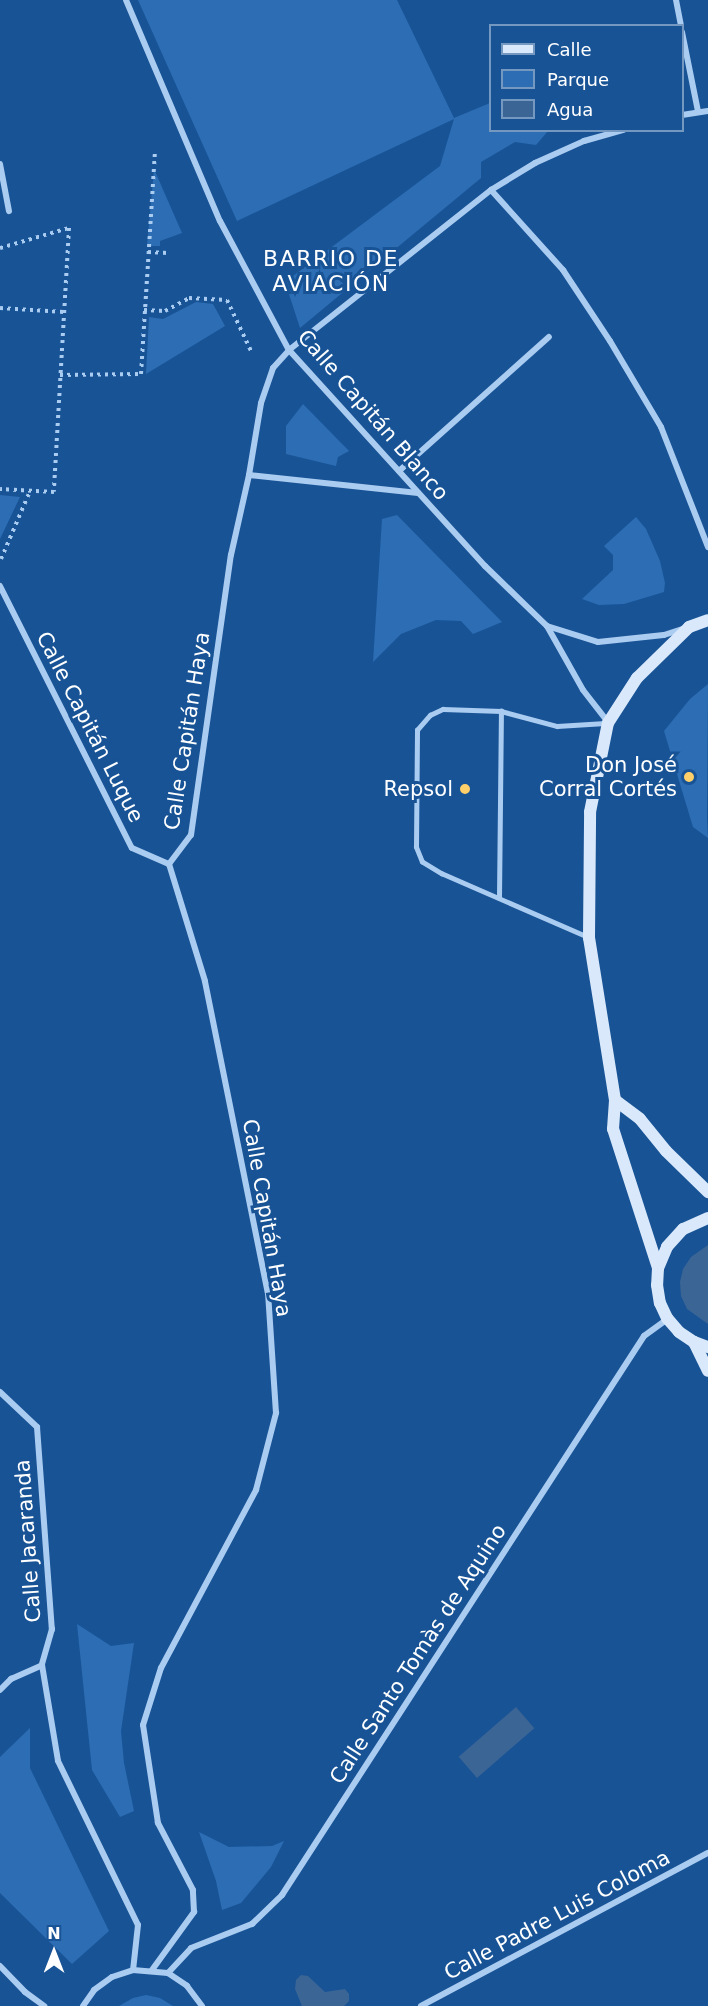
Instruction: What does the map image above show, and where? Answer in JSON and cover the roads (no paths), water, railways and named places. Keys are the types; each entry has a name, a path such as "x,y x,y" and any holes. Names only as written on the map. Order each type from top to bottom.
{"main road":[{"path":"708,620 689,627 637,678 608,723 590,812 589,938 615,1100 613,1129 658,1268 657,1285 660,1302 668,1318 679,1332 693,1342 708,1347"},
{"path":"615,1100 640,1119 666,1151 708,1192"},
{"path":"658,1268 668,1247 683,1229 708,1218"},
{"path":"693,1342 708,1371"}],"street":[{"name":"Calle Capitán Blanco","path":"126,0 220,221 289,350 485,566 547,626"},
{"path":"676,0 681,24"},
{"path":"684,47 698,111"},
{"path":"684,114 708,111"},
{"name":"Calle Capitán Haya","path":"152,1970 194,1912 193,1890 158,1823 143,1725 162,1668 255,1490 276,1413 268,1294 205,981 169,864 191,835 231,555 249,476 261,403 273,368 289,350 491,190 535,163 584,141 616,132"},
{"path":"0,164 9,211"},
{"path":"491,190 563,270 610,341 661,427 708,547"},
{"path":"399,471 549,337"},
{"path":"249,476 419,493"},
{"name":"Calle Capitán Luque","path":"0,586 132,848 169,864"},
{"path":"547,626 598,642 664,635 689,627"},
{"path":"547,626 582,690 608,723"},
{"name":"Calle Santo Tomàs de Aquino","path":"168,1974 191,1948 252,1924 282,1895 644,1336 668,1318"},
{"name":"Calle Jacaranda","path":"0,1392 36,1427 52,1629 42,1665 58,1761 138,1925 133,1970"},
{"path":"0,1690 11,1679 42,1665"},
{"name":"Calle Padre Luis Coloma","path":"421,2006 708,1853"},
{"path":"0,1966 25,1992 44,2006"},
{"path":"83,2006 94,1990 112,1977 133,1970 152,1970 168,1974 187,1986 202,2006"}],"lane":[{"path":"589,938 442,874 422,862 416,847 417,730 430,715 443,709 501,711 557,726 608,723"},
{"path":"499,898 501,711"}],"water":[{"path":"708,1245 708,1324 687,1309 681,1296 680,1282 683,1269 691,1257"},
{"path":"516,1707 534,1728 477,1778 459,1757"},
{"path":"301,1975 308,1976 325,1992 345,1989 349,1994 349,2001 344,2006 302,2006 295,1989 296,1980"}],"place":[{"name":"Don José Corral Cortés","path":"689,777"},
{"name":"Repsol","path":"465,789"}],"district":[{"name":"BARRIO DE AVIACIÓN","path":"331,270"}]}
